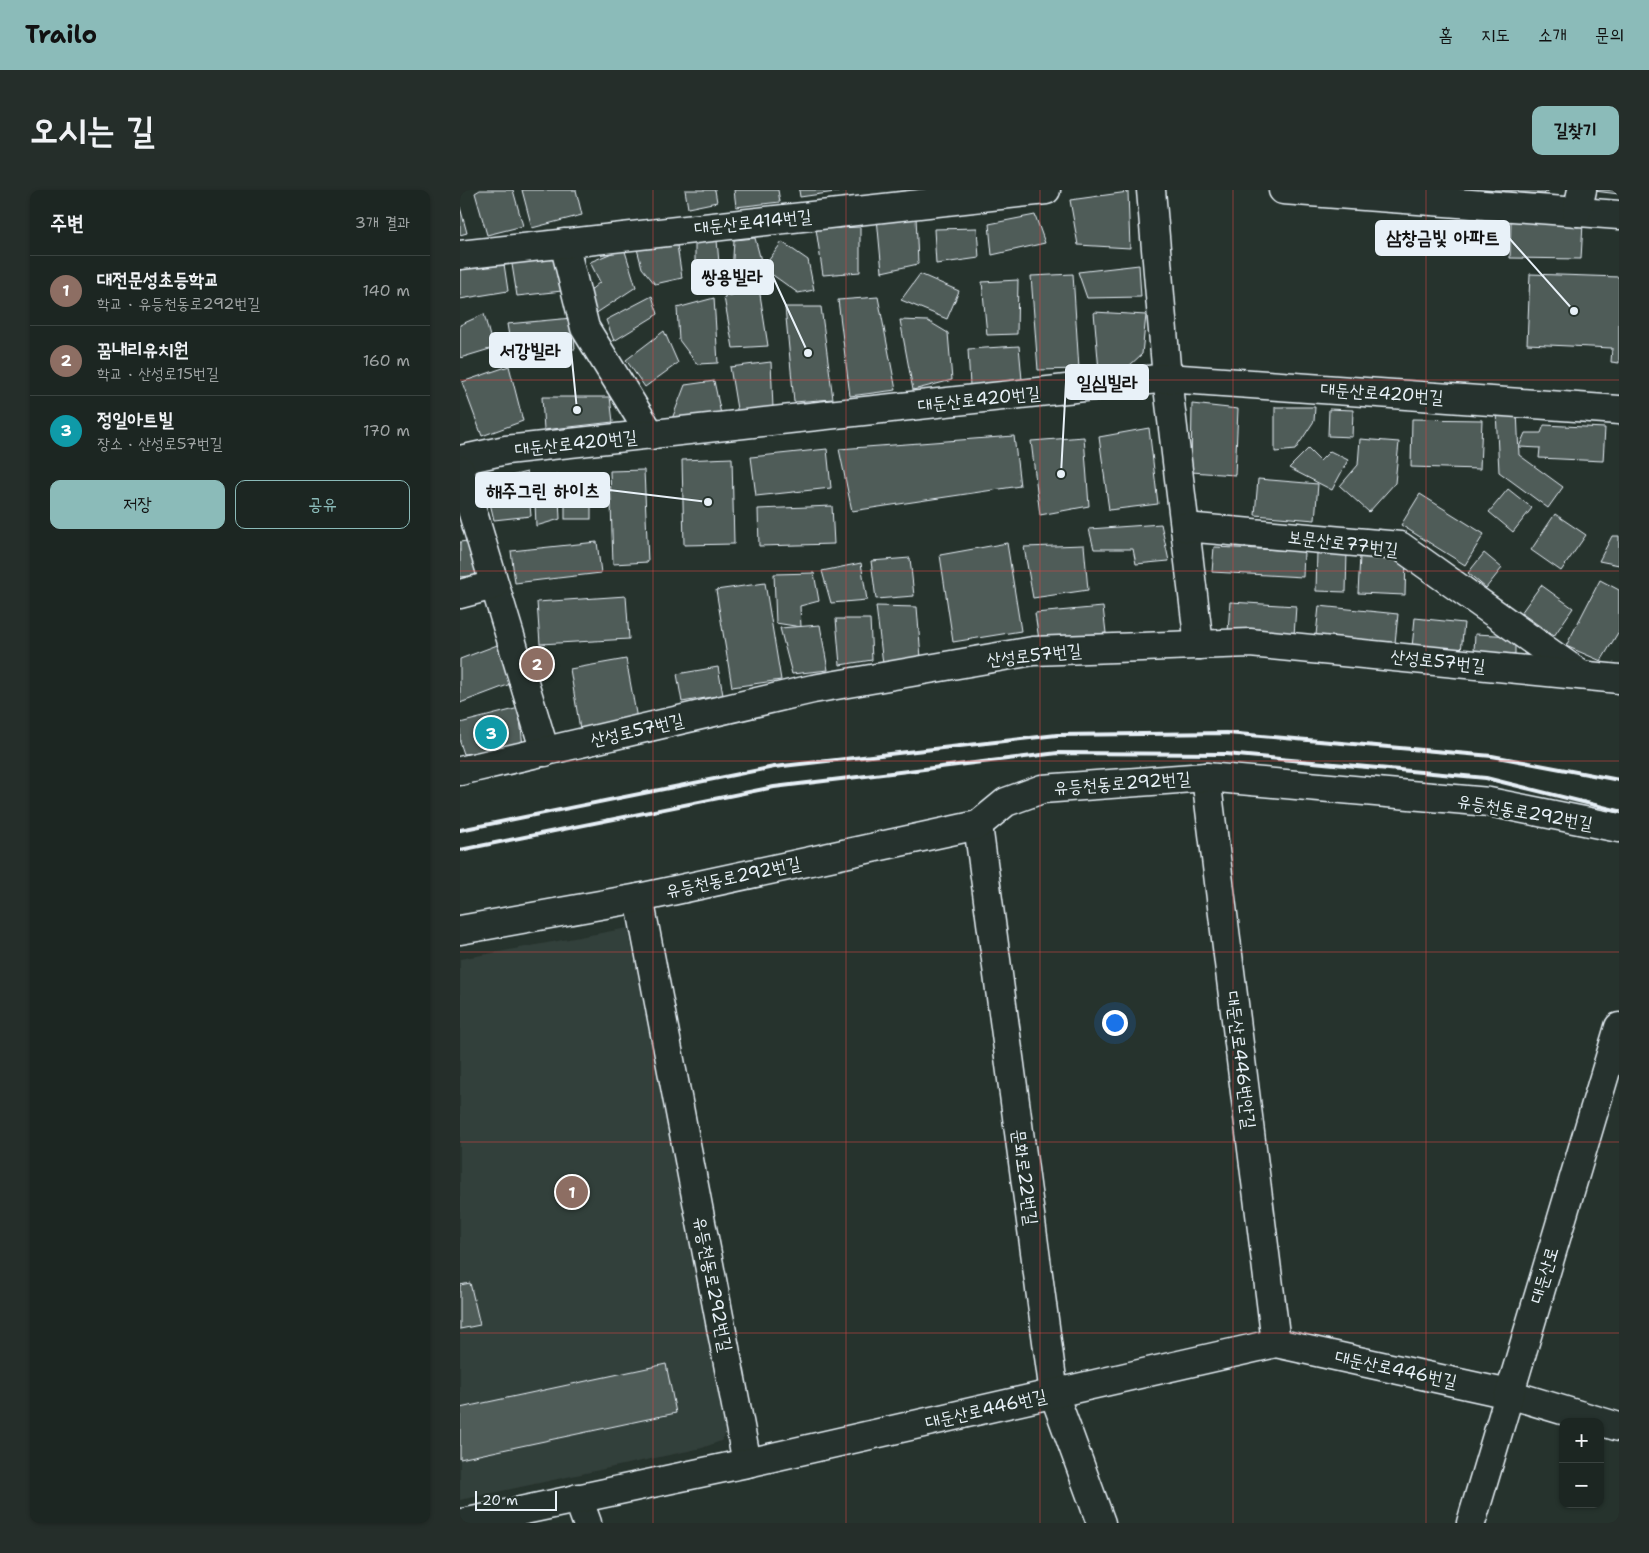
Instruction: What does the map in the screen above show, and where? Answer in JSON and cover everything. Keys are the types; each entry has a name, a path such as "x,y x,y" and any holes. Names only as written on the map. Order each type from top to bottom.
{"street":[{"name":"대둔산로414번길","path":"460,255 1046,190"},
{"path":"1151,190 1167,378 1199,645"},
{"path":"1299,191 1579,201 1619,215"},
{"path":"564,243 585,328 651,435"},
{"name":"대둔산로420번길","path":"460,460 506,450 1167,378 1619,410"},
{"path":"460,470 544,752"},
{"name":"보문산로77번길","path":"1184,527 1400,546 1582,675"},
{"path":"460,594 494,585"},
{"name":"산성로57번길","path":"460,771 813,689 1032,651 1250,643 1619,679"},
{"name":"유등천동로292번길","path":"460,930 639,898 978,825 1006,802 1042,789 1206,777 1489,802 1619,828"},
{"name":"대둔산로446번안길","path":"1206,777 1276,1343"},
{"name":"문화로22번길","path":"978,825 1054,1394 1101,1523"},
{"name":"유등천동로292번길","path":"639,898 748,1463"},
{"name":"대둔산로","path":"1471,1523 1619,1027"},
{"name":"대둔산로446번길","path":"463,1523 583,1511 748,1463 1276,1343 1509,1394 1619,1426"}],"shaded area":[{"path":"628,928 732,1425 721,1441 702,1448 460,1500 460,959"}],"building":[{"path":"480,190 513,190 523,226 487,235 475,193"},
{"path":"522,190 576,190 582,215 532,228"},
{"path":"685,190 715,190 717,202 688,208"},
{"path":"734,190 778,190 780,202 736,207"},
{"path":"799,190 849,190 800,197"},
{"path":"1494,190 1549,190 1544,194"},
{"path":"1586,190 1619,190 1619,194"},
{"path":"1128,192 1130,248 1078,245 1070,200"},
{"path":"460,207 467,233 460,235"},
{"path":"1035,215 1045,243 992,255 989,224"},
{"path":"916,216 918,264 882,272 877,218"},
{"path":"1511,217 1583,223 1581,259 1510,258"},
{"path":"860,227 860,272 823,275 816,229"},
{"path":"977,228 979,258 936,264 934,229"},
{"path":"755,238 763,268 732,275 734,240"},
{"path":"717,240 720,275 695,282 695,244"},
{"path":"782,242 808,260 814,290 798,293 763,268"},
{"path":"636,245 677,245 682,278 655,284 642,268"},
{"path":"624,248 636,287 595,314 587,293 600,282 590,262"},
{"path":"511,258 559,258 562,291 517,296"},
{"path":"504,264 508,291 460,299 460,265"},
{"path":"1139,265 1141,297 1087,298 1078,272"},
{"path":"920,274 959,291 947,319 901,300"},
{"path":"1073,274 1079,369 1038,370 1031,276"},
{"path":"1530,274 1619,277 1619,363 1611,362 1612,348 1527,344"},
{"path":"1018,280 1017,334 987,335 982,282"},
{"path":"759,288 768,346 733,348 724,297"},
{"path":"652,296 658,314 614,341 606,320"},
{"path":"878,297 896,390 850,396 838,300"},
{"path":"714,298 718,363 697,364 679,340 677,308"},
{"path":"785,307 821,307 833,399 794,402"},
{"path":"1094,312 1146,315 1142,354 1128,367 1099,371"},
{"path":"484,314 493,348 460,358 460,325"},
{"path":"572,318 575,349 512,354 507,324"},
{"path":"900,320 928,321 948,333 952,380 913,390"},
{"path":"664,331 678,363 645,387 626,360"},
{"path":"1019,346 1022,380 970,386 968,349"},
{"path":"771,362 773,408 738,415 730,367"},
{"path":"509,366 523,421 482,436 462,382"},
{"path":"714,381 721,414 670,424 685,385"},
{"path":"542,397 610,397 613,422 544,430"},
{"path":"1192,404 1238,409 1235,475 1191,472"},
{"path":"1275,407 1315,407 1314,421 1295,450 1275,452"},
{"path":"1329,409 1353,410 1352,437 1328,436"},
{"path":"1496,411 1517,411 1519,455 1563,487 1548,508 1499,472"},
{"path":"1412,419 1482,420 1480,469 1411,467"},
{"path":"1544,425 1605,428 1603,461 1539,458 1540,448 1519,447 1525,433 1541,433"},
{"path":"1149,428 1158,504 1109,510 1099,437"},
{"path":"1014,436 1020,486 852,511 839,449"},
{"path":"1084,437 1089,506 1040,515 1031,441"},
{"path":"1360,439 1399,442 1395,483 1369,512 1340,486 1358,465"},
{"path":"827,449 831,488 756,496 751,457"},
{"path":"1308,449 1320,461 1330,451 1348,460 1332,490 1289,468"},
{"path":"732,458 734,544 684,545 682,460"},
{"path":"644,470 648,562 613,564 610,471"},
{"path":"527,472 531,516 494,520 485,482"},
{"path":"558,474 560,519 536,526 534,478"},
{"path":"565,476 591,476 591,519 565,519"},
{"path":"1258,479 1318,484 1315,520 1255,515"},
{"path":"1508,489 1532,508 1513,532 1489,512"},
{"path":"1420,494 1484,534 1465,565 1401,525"},
{"path":"832,506 834,544 759,546 758,509"},
{"path":"1555,514 1586,535 1561,571 1531,550"},
{"path":"1161,524 1169,561 1136,564 1133,549 1094,549 1089,529"},
{"path":"1612,536 1619,536 1619,565 1599,561"},
{"path":"474,540 479,575 460,577 460,542"},
{"path":"597,542 601,573 515,583 511,551"},
{"path":"1007,543 1021,631 953,642 940,555"},
{"path":"1084,545 1088,590 1033,598 1024,547"},
{"path":"1214,547 1304,551 1303,577 1212,572"},
{"path":"1317,550 1347,551 1346,592 1316,591"},
{"path":"1484,553 1502,568 1486,588 1468,573"},
{"path":"1360,556 1406,558 1405,595 1358,593"},
{"path":"910,558 914,596 876,599 871,561"},
{"path":"861,563 867,600 831,603 822,571"},
{"path":"814,573 819,601 800,606 801,627 776,623 774,574"},
{"path":"1600,580 1619,590 1619,631 1601,661 1566,646"},
{"path":"765,583 781,680 732,687 716,590"},
{"path":"1541,585 1573,608 1554,636 1521,613"},
{"path":"626,596 629,639 540,644 537,602"},
{"path":"1230,602 1296,606 1294,636 1228,633"},
{"path":"876,606 917,607 921,658 883,664"},
{"path":"1319,606 1398,614 1395,643 1316,635"},
{"path":"1103,607 1106,633 1039,640 1035,613"},
{"path":"1415,618 1464,623 1461,652 1412,647"},
{"path":"836,619 870,619 872,660 840,665"},
{"path":"820,625 828,670 792,674 780,628"},
{"path":"1475,634 1515,636 1515,654 1474,651"},
{"path":"500,644 513,683 460,703 460,659"},
{"path":"626,659 637,719 580,729 570,669"},
{"path":"718,667 723,695 682,702 677,674"},
{"path":"519,708 523,747 464,754 460,742 460,723"},
{"path":"470,1283 480,1325 460,1329 460,1285"},
{"path":"666,1364 676,1413 460,1459 460,1408"}],"railway":[{"path":"460,830 774,767 1057,735 1227,733 1492,756 1619,780"},
{"path":"460,850 774,787 1058,753 1226,754 1486,778 1619,811"}],"place":[{"name":"삼창금빛 아파트","path":"1574,311"},
{"name":"쌍용빌라","path":"808,353"},
{"name":"서강빌라","path":"577,410"},
{"name":"일심빌라","path":"1061,474"},
{"name":"해주그린 하이츠","path":"708,502"},
{"name":"꿈내리유치원","path":"537,664"},
{"name":"정일아트빌","path":"491,733"},
{"name":"대전문성초등학교","path":"572,1192"}]}
